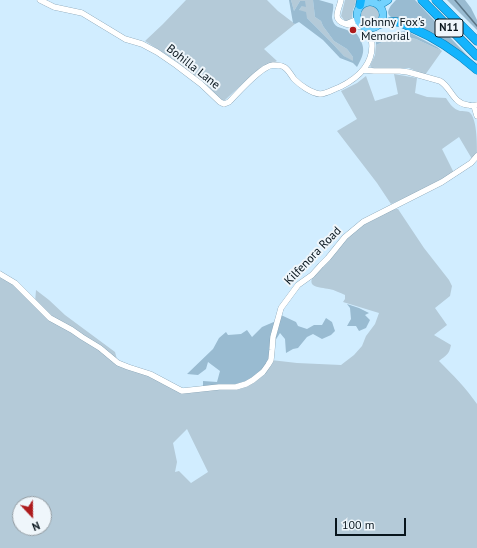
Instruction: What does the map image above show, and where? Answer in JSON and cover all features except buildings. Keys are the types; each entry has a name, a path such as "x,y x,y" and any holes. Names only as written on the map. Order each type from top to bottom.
{"highway":[{"name":"N11","path":"422,0 477,56"},
{"name":"N11","path":"436,0 477,41"},
{"name":"N11","path":"380,24 400,22 417,30 440,42 477,70"}],"main road":[{"path":"380,5 388,0"},
{"path":"371,1 380,5 384,13 380,24 372,28 359,22 357,12 361,3 371,1"}],"street":[{"name":"Bohilla Lane","path":"40,0 54,7 82,13 125,39 142,44 157,52 201,84 224,104 229,102 256,75 269,66 279,65 285,67 295,80 304,87 319,94 324,94 345,84 364,70 369,60 372,52 371,39 367,27"},
{"path":"341,0 337,14 341,22 350,26 367,27"},
{"path":"346,24 358,19"},
{"path":"364,70 408,72 445,83 452,96 458,102 463,105 475,105 477,116"},
{"name":"Kilfenora Road","path":"0,274 15,283 50,318 100,348 118,363 150,374 182,391 219,387 236,387 246,384 263,372 271,360 273,338 281,308 298,285 321,266 345,237 363,222 442,182 471,163 477,156"}],"shaded area":[{"path":"186,0 267,0 295,24 264,49 277,61 255,72 225,100 222,100 200,80 173,59 145,41"},
{"path":"289,0 291,0 294,11 300,1 305,1 306,7 302,6 299,10 306,12 307,18 344,56 353,61 353,57 347,49 334,41 321,21 315,17 313,0 333,4 332,18 334,24 340,28 356,33 362,42 363,54 357,67 353,63 340,58 323,40 299,22 295,24 293,23"},
{"path":"291,0 313,0 315,17 321,21 334,41 347,49 353,57 353,62 344,56 299,10 302,6 300,1 294,11"},
{"path":"345,0 356,0 352,18 347,21 341,16"},
{"path":"396,0 415,0 477,66 401,20 391,17 388,10"},
{"path":"447,0 465,0 477,20 477,30"},
{"path":"366,6 374,6 379,11 377,22 374,24 366,24 361,19 361,11"},
{"path":"407,31 442,51 416,39 397,35 376,45 376,42 387,36 394,33"},
{"path":"397,35 416,39 442,51 425,75 409,68 372,68 370,66 375,55 376,45"},
{"path":"394,74 417,78 415,93 427,97 446,98 455,109 469,112 474,119 477,137 477,154 472,159 459,137 442,149 454,173 391,204 377,183 337,131 357,119 341,91 357,83 366,76 375,101 398,94"},
{"path":"398,209 452,286 450,296 435,308 447,325 434,335 451,345 448,353 439,361 464,387 477,404 477,548 0,548 0,274 35,303 36,290 65,315 115,352 118,363 182,391 202,390 271,360 341,365 354,355 362,346 366,336 375,324 379,313 343,302 345,295 333,290 315,286 312,284 312,280 313,276 340,245 371,219 383,213","holes":["187,429 208,472 191,483 179,471 175,472 177,462 173,443"]},
{"path":"347,304 369,313 365,315 370,320 366,328 359,331 356,326 347,326 351,319 350,308"},
{"path":"281,315 296,322 298,326 307,329 314,325 322,325 326,318 332,322 335,331 331,335 322,339 313,334 307,337 298,348 286,353 285,339 280,333 275,341"},
{"path":"276,321 270,357 262,371 253,378 236,386 205,387 203,386 203,381 217,382 220,371 208,362 206,369 198,375 187,374 213,349 219,338 226,332 228,335 241,334 247,330 252,337 262,327"}],"waterway":[{"path":"455,0 477,26"}],"place":[{"name":"Johnny Fox's Memorial","path":"353,30"}]}
